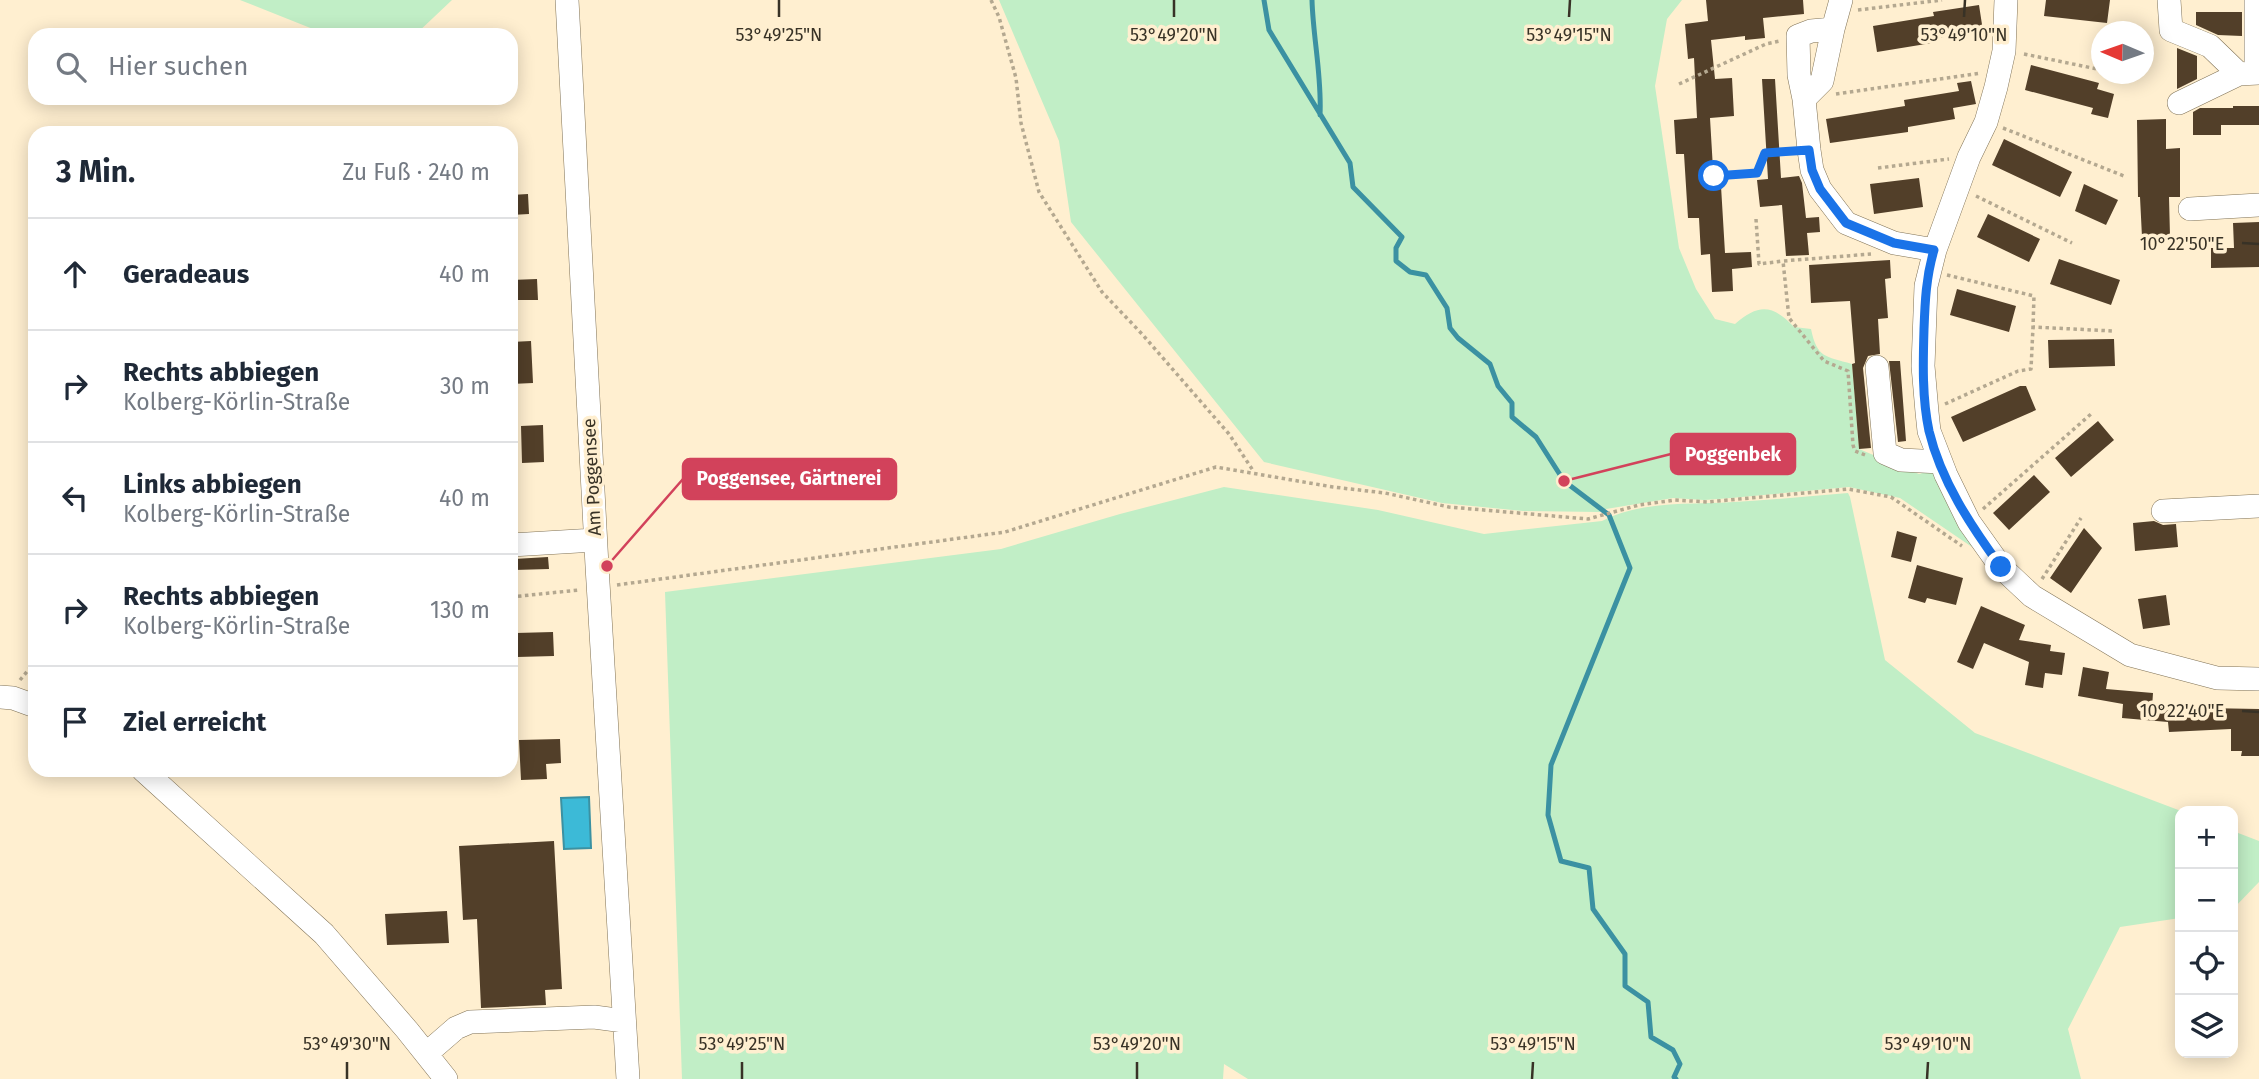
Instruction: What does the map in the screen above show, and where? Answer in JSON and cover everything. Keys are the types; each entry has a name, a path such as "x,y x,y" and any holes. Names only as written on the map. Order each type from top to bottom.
{"street":[{"name":"Am Poggensee","path":"567,0 595,540 628,1079"},
{"path":"2006,0 2002,60 1986,122 1969,157 1931,260 1923,366 1929,431 1969,522 2001,567 2032,596 2130,655 2217,678 2259,679"},
{"path":"2169,0 2171,30 2210,46 2251,73"},
{"path":"2251,73 2256,0"},
{"path":"1838,14 1798,36 1799,75 1812,170 1820,189 1846,223 1931,260"},
{"path":"1804,99 1822,80 1838,14"},
{"path":"2179,103 2251,73"},
{"path":"2190,209 2259,205"},
{"path":"1877,367 1885,453 1901,460 1941,462"},
{"path":"2163,511 2259,506"},
{"path":"518,545 595,540"},
{"path":"0,697 28,703"},
{"path":"151,777 324,934 446,1079"},
{"path":"426,1054 456,1028 470,1022 594,1017 624,1021"}],"path":[{"path":"991,0 999,17 1016,78 1021,123 1039,192 1102,292 1229,434 1254,472"},
{"path":"1838,14 1942,0"},
{"path":"1679,84 1766,44 1798,36"},
{"path":"1836,94 2002,60 2091,69"},
{"path":"1986,122 2124,176"},
{"path":"1714,176 1757,173 1765,153 1809,150"},
{"path":"1878,168 1969,157"},
{"path":"1958,187 2072,243"},
{"path":"1756,219 1759,264 1880,253 1894,243"},
{"path":"1927,412 2018,371 2031,369 2035,296 1931,260"},
{"path":"1783,261 1789,318 1824,361 1848,372 1855,451"},
{"path":"2033,327 2113,331"},
{"path":"1969,522 2091,414"},
{"path":"518,596 599,588 1005,532 1216,467 1385,493 1449,507 1588,519 1609,512 1675,500 1707,502 1848,489 1891,497 1965,548"},
{"path":"2032,596 2081,518"}],"green space":[{"path":"240,0 452,0 422,28 310,28"},
{"path":"999,0 1682,0 1667,19 1655,86 1679,248 1696,289 1715,319 1735,324 1751,313 1766,309 1779,314 1794,327 1811,329 1819,351 1852,364 1859,449 1919,474 1933,470 1949,507 1972,547 1900,498 1849,487 1704,500 1673,498 1600,512 1523,511 1442,503 1264,462 1071,222 1059,141"},
{"path":"1224,487 1378,510 1484,534 1602,521 1618,514 1650,507 1848,493 1885,660 1975,733 2175,809 2175,919 2120,927 2068,1029 2081,1079 1248,1079 1224,1064 1223,1079 682,1079 665,592 1001,549"},
{"path":"2238,833 2259,841 2259,882 2238,904"}],"water":[{"path":"589,797 591,848 564,849 561,798"}],"building":[{"path":"1706,0 1803,0 1804,14 1763,18 1765,38 1745,40 1745,36 1711,40 1715,79 1732,78 1734,116 1710,118 1714,186 1721,186 1725,253 1751,252 1752,267 1732,269 1733,291 1712,292 1710,254 1701,255 1699,218 1688,218 1684,154 1676,154 1674,120 1697,118 1694,58 1688,59 1685,24 1708,21"},
{"path":"2046,0 2110,0 2107,21 2044,16"},
{"path":"1979,5 1983,31 1877,52 1873,26"},
{"path":"2196,12 2242,12 2242,36 2218,35 2196,25"},
{"path":"2177,48 2197,56 2197,79 2177,89"},
{"path":"2031,65 2091,81 2091,84 2099,84 2097,89 2114,94 2108,118 2091,114 2093,108 2025,90"},
{"path":"1762,79 1775,79 1781,178 1799,176 1806,218 1819,217 1820,232 1807,233 1809,255 1786,256 1782,205 1760,207 1757,180 1768,179"},
{"path":"1971,81 1976,104 1953,108 1955,119 1908,127 1908,132 1830,143 1826,119 1905,106 1904,100 1959,91 1957,83"},
{"path":"2259,106 2259,125 2221,125 2221,135 2193,135 2193,112 2200,108"},
{"path":"2166,119 2166,149 2180,148 2180,197 2169,197 2170,236 2142,237 2138,197 2137,120"},
{"path":"2004,139 2072,172 2060,197 1992,165"},
{"path":"1919,178 1923,207 1874,214 1870,184"},
{"path":"2084,184 2118,200 2106,225 2075,211"},
{"path":"528,194 529,214 518,215 518,195"},
{"path":"1988,214 2040,239 2029,262 1977,237"},
{"path":"2259,222 2259,267 2211,268 2211,248 2234,248 2233,223"},
{"path":"2059,259 2120,280 2111,305 2050,284"},
{"path":"1890,260 1891,278 1885,279 1888,318 1878,319 1880,354 1868,356 1863,368 1871,448 1859,449 1850,301 1811,303 1809,265"},
{"path":"537,279 538,300 518,300 518,280"},
{"path":"1957,289 2016,306 2009,332 1950,315"},
{"path":"2114,339 2115,366 2049,368 2048,340"},
{"path":"531,341 533,383 518,384 518,342"},
{"path":"1889,361 1900,361 1906,441 1898,442"},
{"path":"2020,386 2026,386 2036,410 1963,442 1951,417"},
{"path":"2098,421 2114,440 2071,477 2055,458"},
{"path":"543,425 544,462 522,463 521,426"},
{"path":"2034,475 2050,492 2009,530 1993,513"},
{"path":"2154,521 2163,525 2176,524 2178,547 2135,551 2133,523"},
{"path":"2084,528 2102,548 2071,593 2050,578"},
{"path":"1897,531 1917,537 1911,562 1891,557"},
{"path":"548,557 549,569 518,570 518,559"},
{"path":"1917,565 1963,578 1956,605 1927,598 1925,603 1908,598"},
{"path":"2166,595 2170,625 2143,629 2138,599"},
{"path":"1981,606 2025,625 2019,640 2051,645 2050,651 2065,653 2062,675 2045,673 2043,688 2025,685 2029,662 1984,643 1973,669 1957,662"},
{"path":"553,632 554,656 518,657 518,633"},
{"path":"2083,667 2109,672 2106,689 2153,693 2152,708 2203,704 2204,708 2259,709 2259,756 2241,756 2242,751 2231,751 2231,729 2169,732 2168,722 2122,718 2123,704 2078,696"},
{"path":"560,739 561,763 546,764 547,779 521,780 519,740"},
{"path":"554,841 562,989 545,990 546,1005 481,1008 477,919 463,920 459,846"},
{"path":"447,911 449,943 387,945 385,914"}],"waterway":[{"path":"1264,0 1269,30 1350,163 1353,187 1402,237 1396,248 1396,261 1410,272 1426,275 1447,308 1450,328 1490,364 1498,386 1512,403 1512,417 1536,437 1564,481 1609,515 1630,568 1551,765 1548,815 1561,861 1589,868 1593,909 1625,954 1625,986 1648,1002 1651,1037 1673,1050 1680,1064 1674,1077 1676,1079"},
{"path":"1312,0 1320,115"}],"place":[{"name":"Poggenbek","path":"1564,481"},
{"name":"Poggensee, Gärtnerei","path":"607,566"}],"route":[{"path":"1714,176 1757,173 1765,153 1809,150 1812,170 1820,189 1846,223 1894,243 1934,250 1926,286 1923,366 1929,431 1946,475 1969,522 2001,567"}]}
